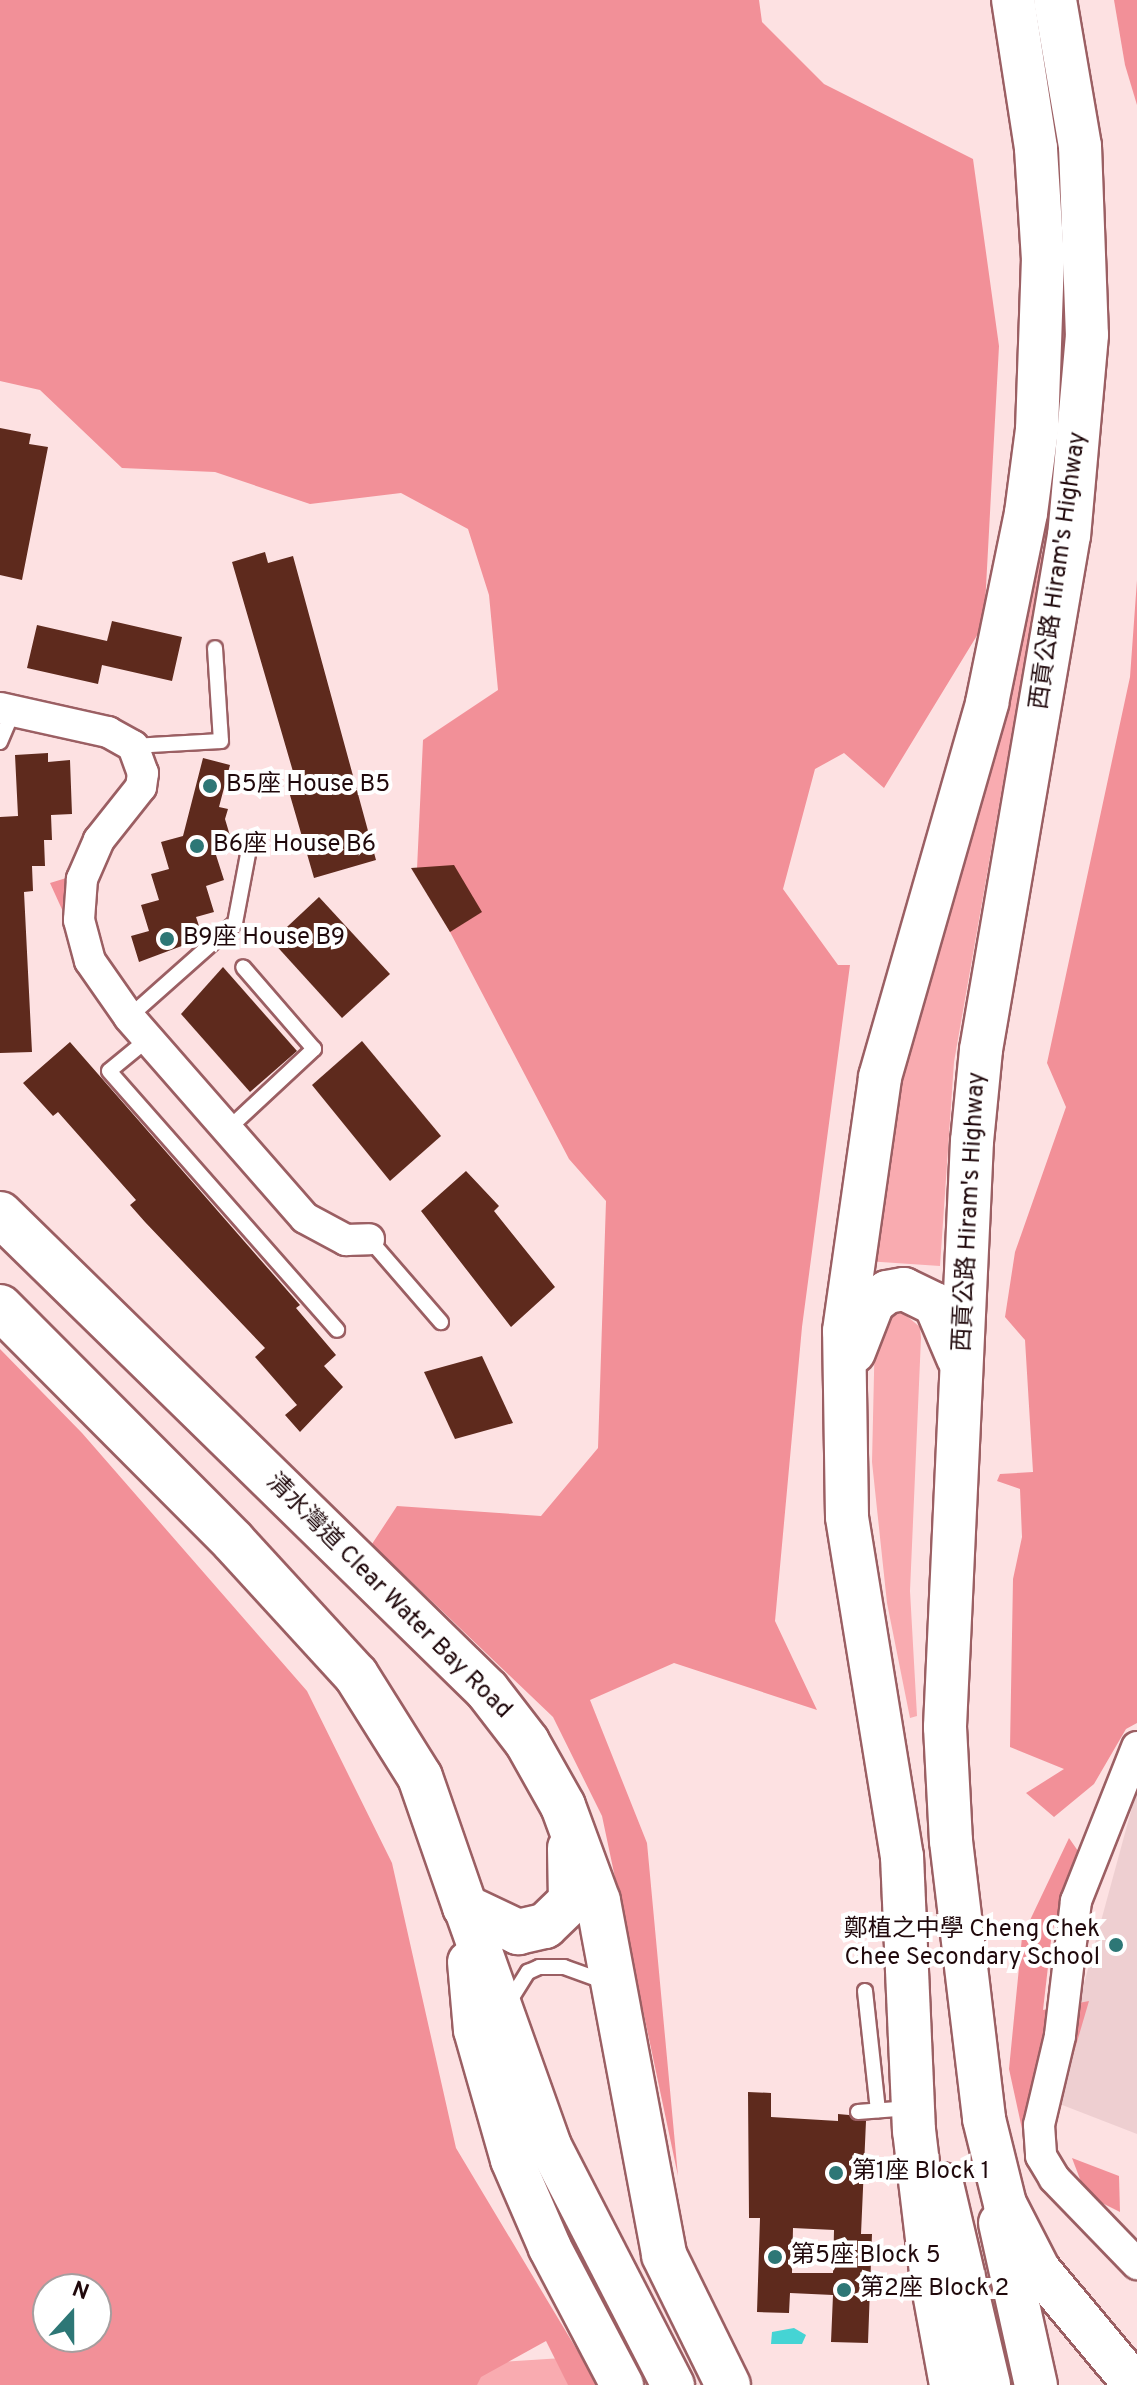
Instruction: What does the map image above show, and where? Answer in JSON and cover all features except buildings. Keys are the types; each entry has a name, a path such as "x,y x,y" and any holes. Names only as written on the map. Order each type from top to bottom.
{"main road":[{"name":"西貢公路 Hiram's Highway","path":"951,2385 923,2219 896,2109 910,1969 897,1818 854,1581 843,1416 850,1268 877,1091 987,703 1013,591 1037,430 1044,323 1041,209 1029,80 1013,0"},
{"name":"西貢公路 Hiram's Highway","path":"1055,0 1070,74 1085,214 1087,335 1081,424 1051,652 981,1050 945,1727 951,1841 984,2119 1005,2204 1023,2247 1135,2385"},
{"name":"清水灣道 Clear Water Bay Road","path":"0,1214 487,1690 527,1742 563,1806 598,1901 664,2255 728,2385"},
{"path":"843,1416 857,1338 873,1303 887,1292 920,1293 935,1304 954,1340 962,1376"},
{"path":"0,1307 233,1541 356,1675 420,1777 550,2146 673,2385"},
{"path":"465,1907 518,1932 531,1931 558,1917 571,1901 572,1889 563,1806"},
{"path":"465,1907 475,2030 495,2110 545,2237 622,2385"},
{"path":"910,1969 939,2169 989,2385"},
{"path":"984,2119 1008,2272 1036,2385"}],"street":[{"path":"7,709 108,732 133,746 141,758 141,787 89,859 79,900 90,961 139,1028 227,1130 323,1233 346,1240 369,1239"},
{"path":"1137,1747 1076,1901 1060,2036 1039,2125 1041,2156 1054,2178 1137,2264"}],"lane":[{"path":"133,746 221,741 215,648"},
{"path":"0,742 7,709"},
{"path":"251,838 235,923 139,1028 109,1071 337,1330"},
{"path":"227,1130 314,1049 243,967"},
{"path":"369,1239 441,1322"},
{"path":"504,2013 528,1972 539,1967 580,1971 614,1987"},
{"path":"858,2112 896,2109 865,1991"}],"shaded area":[{"path":"0,0 759,0 762,22 824,84 973,159 999,346 984,624 884,788 844,753 815,769 783,889 838,965 850,965 802,1327 775,1621 817,1710 674,1663 590,1700 647,1843 678,2176 602,1816 553,1717 372,1544 397,1506 541,1516 598,1448 606,1201 569,1159 417,869 423,740 498,690 489,595 468,529 401,493 310,504 215,472 122,468 40,390 0,381"},
{"path":"1114,0 1137,0 1137,105 1125,65"},
{"path":"1036,554 1043,555 954,1062 940,1266 866,1261 888,1105"},
{"path":"1137,580 1137,1723 1126,1729 1094,1784 1054,1817 1026,1793 1064,1769 1010,1747 1013,1579 1022,1537 1020,1489 997,1481 1000,1474 1033,1472 1025,1340 1005,1317 1015,1252 1066,1107 1047,1063 1130,677"},
{"path":"76,875 65,916 50,883"},
{"path":"903,1313 920,1327 921,1338 910,1591 917,1716 910,1718 887,1603 872,1462 875,1330 893,1314"},
{"path":"0,1349 82,1433 307,1691 392,1863 456,2148 598,2385 568,2385 546,2341 481,2377 477,2385 0,2385"},
{"name":"鄭植之中學 Cheng Chek Chee Secondary School","path":"1137,1789 1137,2134 1052,2101"},
{"path":"1069,1838 1078,1851 1052,1932 1043,2010 1089,2001 1067,2076 1044,2066 1030,2166 1009,2069 1022,1937"},
{"path":"1072,2158 1119,2176 1120,2212 1086,2195"},
{"path":"578,2357 592,2385 421,2385 425,2367"}],"water":[{"path":"794,2328 806,2335 802,2344 771,2344 772,2332"}],"place":[{"name":"B5座 House B5","path":"210,786"},
{"name":"B6座 House B6","path":"197,846"},
{"name":"B9座 House B9","path":"167,939"},
{"name":"鄭植之中學 Cheng Chek Chee Secondary School","path":"1116,1945"},
{"name":"第1座 Block 1","path":"836,2173"},
{"name":"第5座 Block 5","path":"775,2257"},
{"name":"第2座 Block 2","path":"844,2290"}]}
